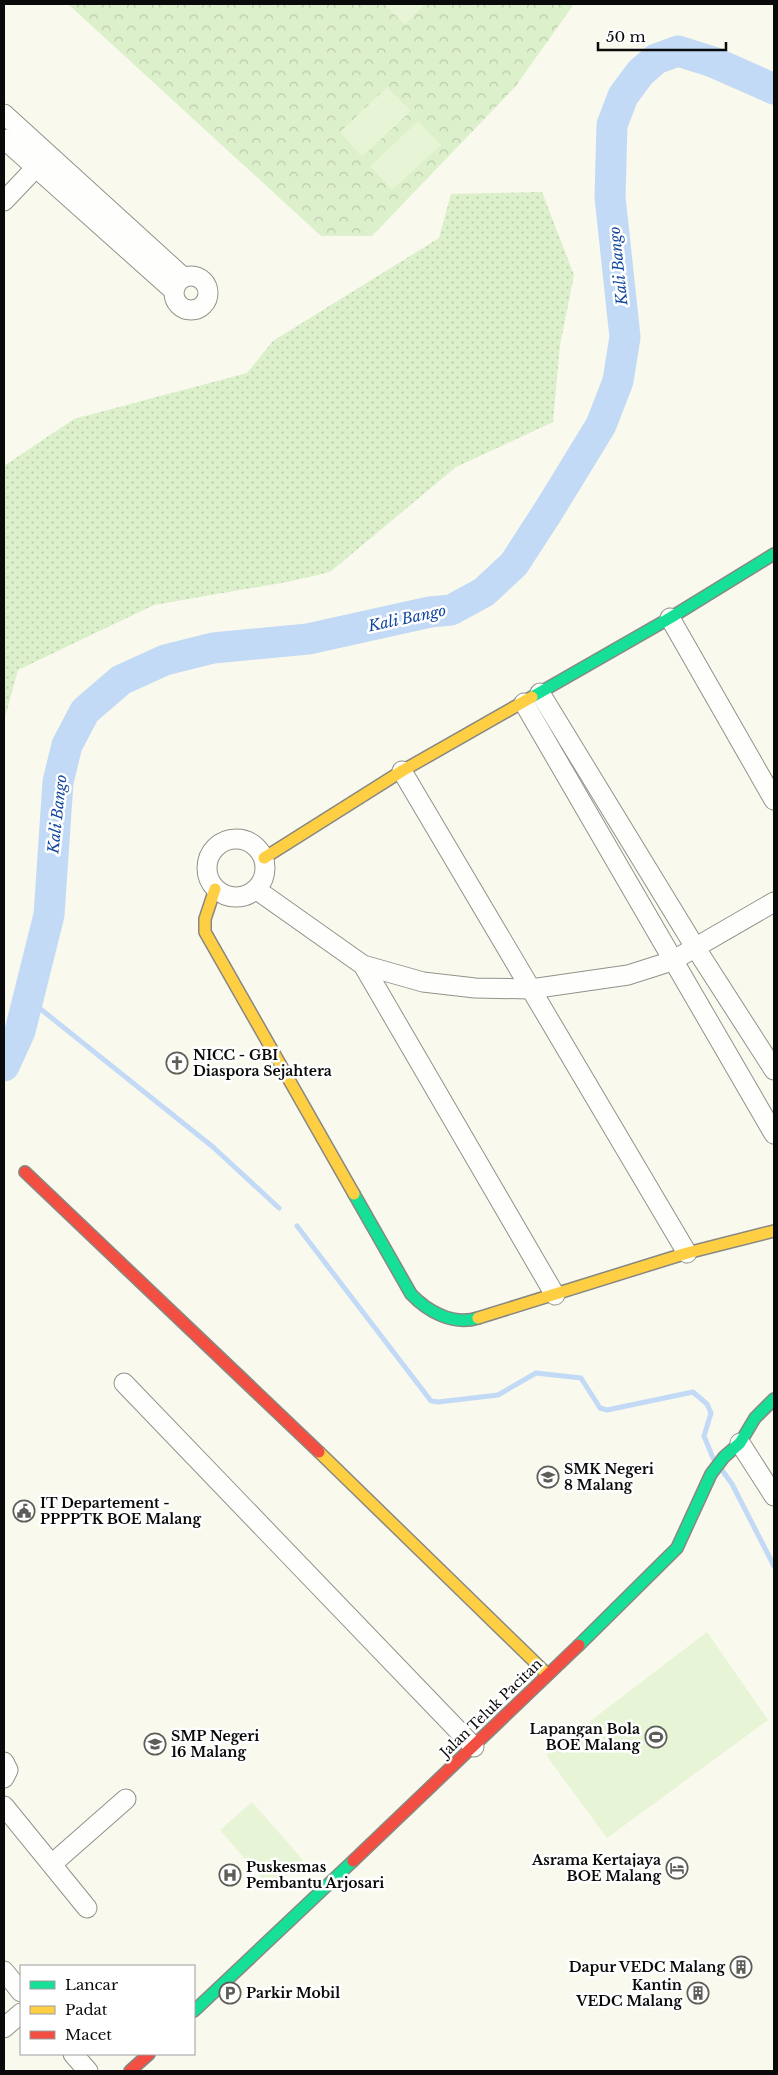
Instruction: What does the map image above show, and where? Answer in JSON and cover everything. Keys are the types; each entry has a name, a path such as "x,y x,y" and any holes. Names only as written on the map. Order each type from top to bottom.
{"street":[{"path":"4,114 178,284 35,168 4,139"},
{"path":"4,202 48,155"},
{"path":"264,858 402,771 670,618 774,554"},
{"path":"670,618 774,800"},
{"path":"540,693 695,947 774,1070"},
{"path":"524,703 774,1134"},
{"path":"402,771 687,1254"},
{"path":"237,839 248,841 257,848 264,858 266,869 263,880 257,890 248,896 236,898 225,896 216,889 209,879 207,868 209,857 216,848 225,841 237,839"},
{"path":"216,889 205,920 205,932 411,1294 428,1311 453,1320 472,1320 687,1254 774,1231"},
{"path":"257,890 363,964 423,982 475,988 530,989 628,975 672,961 774,902"},
{"path":"363,964 555,1295"},
{"path":"26,1172 174,1312 547,1674"},
{"path":"124,1383 474,1747"},
{"name":"Jalan Teluk Pacitan","path":"195,2010 474,1747 677,1548 703,1491 727,1462 754,1418 774,1399"},
{"path":"740,1443 774,1496"},
{"path":"4,1762 8,1770 4,1778"},
{"path":"52,1864 126,1799"},
{"path":"4,1806 87,1908"},
{"path":"4,1971 20,1991"},
{"path":"4,2028 20,2014"},
{"path":"74,2055 88,2071"},
{"path":"130,2071 148,2055"}],"green space":[{"path":"68,4 574,4 515,87 372,236 321,236"},
{"path":"384,4 425,4 405,25"},
{"path":"387,87 411,111 362,157 340,132"},
{"path":"418,121 441,145 392,190 370,166"},
{"path":"542,192 574,275 560,345 553,422 456,467 330,572 287,582 154,605 18,670 4,721 4,466 74,419 247,373 273,341 439,238 451,194"},
{"name":"Lapangan Bola BOE Malang","path":"707,1632 768,1720 607,1838 546,1755"},
{"path":"252,1802 303,1860 271,1889 220,1830"}],"waterway":[{"name":"Kali Bango","path":"4,1066 20,1031 49,915 58,782 67,745 85,711 121,680 165,660 213,648 308,639 430,612 451,610 484,592 514,564 549,510 601,425 618,381 625,337 610,197 612,125 623,96 640,73 656,59 678,51 713,62 774,89"},
{"path":"28,999 213,1147 279,1208"},
{"path":"297,1226 431,1401 438,1402 498,1395 536,1373 581,1378 600,1408 607,1410 693,1392 707,1404 711,1413 704,1436 713,1458"},
{"path":"722,1470 732,1484 774,1566"}],"traffic: fast":[{"path":"532,697 670,618 774,554"},
{"path":"354,1194 411,1294 425,1306 441,1315 459,1320 478,1318"},
{"path":"579,1645 677,1548 711,1474 724,1457 740,1443 755,1418 774,1399"},
{"path":"195,2010 353,1861"}],"traffic: slow":[{"path":"264,858 402,771 532,697"},
{"path":"215,889 205,919 205,932 354,1194"},
{"path":"478,1318 687,1253 774,1231"},
{"path":"319,1452 547,1674"}],"traffic: jam":[{"path":"25,1172 319,1452"},
{"path":"353,1861 579,1645"},
{"path":"130,2071 148,2055"}],"place":[{"name":"NICC - GBI Diaspora Sejahtera","path":"177,1063"},
{"name":"SMK Negeri 8 Malang","path":"548,1477"},
{"name":"IT Departement - PPPPTK BOE Malang","path":"24,1511"},
{"name":"Lapangan Bola BOE Malang","path":"656,1737"},
{"name":"SMP Negeri 16 Malang","path":"155,1744"},
{"name":"Asrama Kertajaya BOE Malang","path":"677,1868"},
{"name":"Puskesmas Pembantu Arjosari","path":"230,1875"},
{"name":"Dapur VEDC Malang","path":"741,1967"},
{"name":"Parkir Mobil","path":"230,1993"},
{"name":"Kantin VEDC Malang","path":"698,1993"}]}
